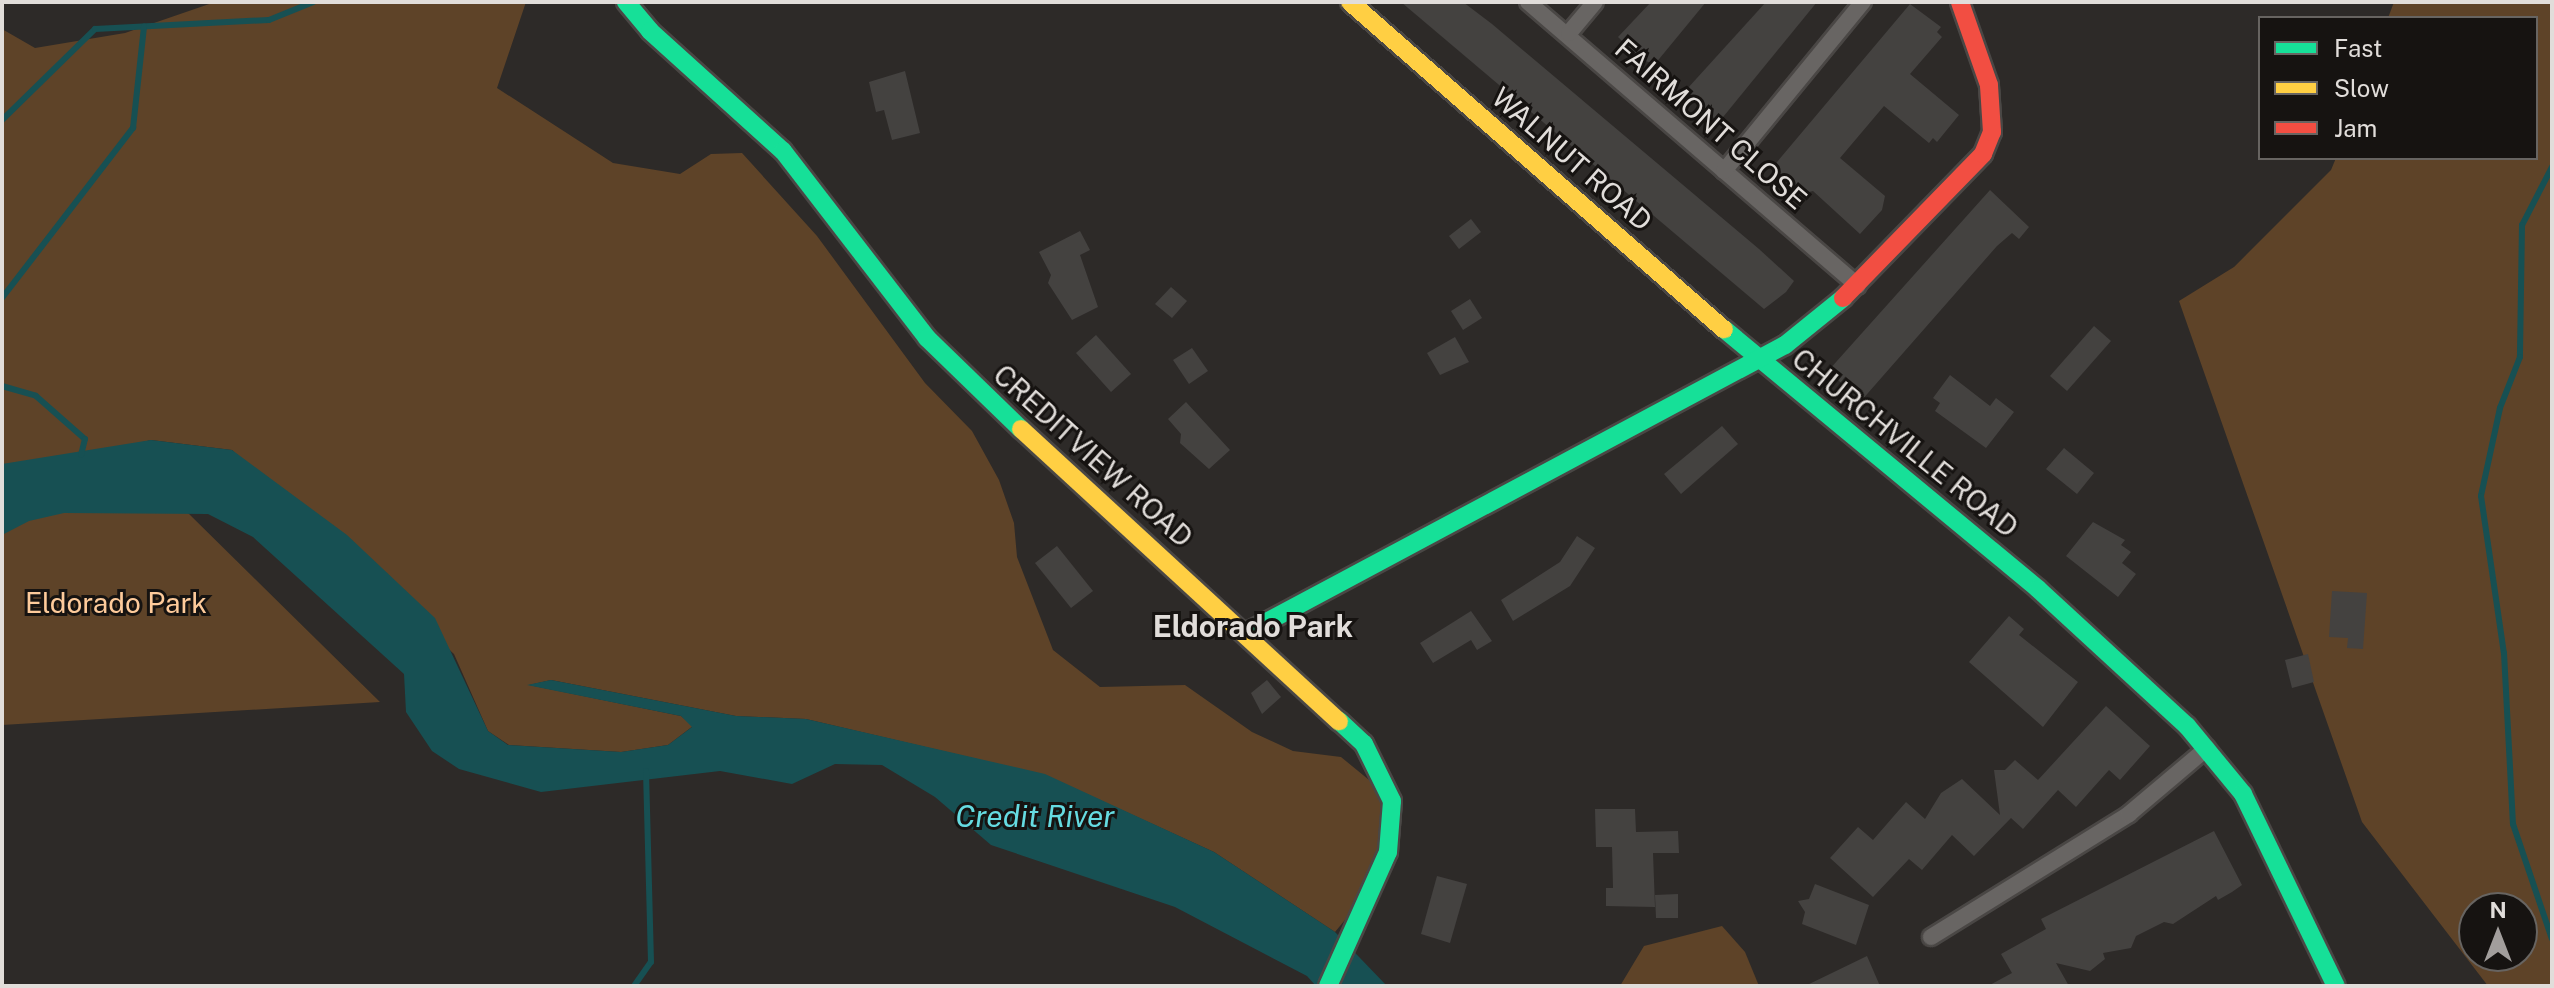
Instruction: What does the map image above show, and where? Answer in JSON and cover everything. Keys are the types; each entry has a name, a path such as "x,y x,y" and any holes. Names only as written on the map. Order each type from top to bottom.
{"street":[{"name":"CREDITVIEW ROAD","path":"626,2 650,31 783,151 927,338 961,374 1348,725 1392,801 1388,852 1328,986"},
{"name":"WALNUT ROAD","path":"1350,2 1758,358"},
{"name":"FAIRMONT CLOSE","path":"1528,2 1569,33 1858,286"},
{"path":"1569,33 1595,2"},
{"path":"1724,171 1863,2"},
{"path":"1758,358 1814,325 1858,286 1983,154 1992,132 1989,85 1960,2"},
{"name":"CHURCHVILLE ROAD","path":"1246,633 1758,358 2030,582 2207,748 2243,794 2274,849 2336,986"},
{"path":"1931,937 2129,814 2207,748"}],"green space":[{"path":"215,2 526,2 497,88 613,163 680,174 711,154 742,153 817,236 925,383 972,431 999,480 1014,523 1017,557 1053,650 1100,687 1185,685 1252,732 1293,751 1341,757 1374,784 1396,832 1387,869 1335,932 1214,852 1045,775 806,719 736,716 551,680 529,685 681,716 693,726 668,745 621,752 509,745 488,731 454,654 232,450 151,440 121,447 380,702 2,725 2,29 35,48 125,33"},
{"path":"2394,2 2552,2 2552,986 2488,986 2477,972 2538,972 2538,892 2458,892 2458,947 2362,822 2179,301 2234,267 2331,170 2335,160 2538,160 2538,16 2389,16"},
{"path":"1722,926 1745,952 1759,986 1620,986 1644,946"}],"water":[{"name":"Credit River","path":"151,440 232,450 347,535 435,618 488,731 508,745 621,752 668,745 692,727 681,716 527,685 551,680 736,716 806,719 1045,774 1214,852 1335,932 1387,986 1316,986 1307,976 1175,907 991,845 935,797 882,765 835,764 792,784 720,771 541,792 459,769 432,751 406,712 404,674 253,537 208,514 64,513 29,521 2,535 2,464"}],"building":[{"path":"1401,2 1463,2 1759,249 1794,281 1786,292 1764,309"},
{"path":"1651,2 1706,2 1655,64 1642,60 1618,37"},
{"path":"1766,2 1817,2 1719,122 1694,102 1687,89"},
{"path":"1910,4 1941,27 1937,32 1942,37 1910,74 1959,115 1937,142 1933,138 1929,143 1884,106 1840,158 1885,196 1882,210 1860,234 1813,191 1801,194 1772,168"},
{"path":"905,71 920,133 892,140 884,110 876,112 869,82"},
{"path":"1990,190 2029,227 2019,239 2012,233 1997,246 1861,401 1828,371"},
{"path":"1471,219 1481,232 1459,249 1449,236"},
{"path":"1080,231 1090,250 1080,255 1098,307 1072,320 1048,283 1051,275 1039,252"},
{"path":"1171,287 1187,301 1172,318 1155,304"},
{"path":"1470,299 1482,318 1463,330 1451,311"},
{"path":"2094,326 2111,341 2067,391 2050,376"},
{"path":"1096,335 1131,374 1111,392 1076,353"},
{"path":"1455,337 1469,362 1440,375 1427,353"},
{"path":"1192,348 1208,371 1189,384 1173,360"},
{"path":"1950,375 1990,406 1996,398 2014,412 1986,448 1935,411 1940,403 1933,398"},
{"path":"1186,402 1230,450 1209,469 1180,443 1181,434 1168,419"},
{"path":"1722,426 1738,444 1681,494 1664,474"},
{"path":"2064,448 2094,473 2077,494 2046,469"},
{"path":"2093,522 2125,540 2121,545 2131,552 2122,563 2136,574 2118,597 2066,556"},
{"path":"1577,536 1595,548 1570,586 1513,621 1501,600 1560,562"},
{"path":"1057,546 1093,591 1071,608 1035,563"},
{"path":"2332,591 2367,593 2363,649 2347,648 2348,638 2329,637"},
{"path":"1471,611 1492,641 1477,650 1471,640 1433,663 1420,643"},
{"path":"2009,616 2024,629 2019,635 2078,682 2043,727 1969,662"},
{"path":"2308,654 2314,682 2292,688 2285,660"},
{"path":"1267,680 1281,697 1262,714 1251,693"},
{"path":"2106,706 2150,746 2120,780 2109,770 2076,807 2058,790 2023,829 2011,818 1974,856 1952,835 1922,870 1909,859 1873,897 1830,858 1858,827 1873,840 1906,802 1925,819 1941,793 1962,779 2000,815 1994,770 2005,770 2015,760 2038,780"},
{"path":"1595,809 1635,809 1636,832 1678,831 1679,853 1653,853 1655,907 1606,906 1606,888 1613,888 1612,847 1596,847"},
{"path":"2214,831 2242,885 2232,892 2218,900 2216,896 2173,924 2164,922 2136,936 2131,948 2103,953 2105,959 2090,971 2056,963 2069,986 1988,986 2012,973 2001,954 2046,929 2041,919"},
{"path":"1437,876 1467,884 1450,943 1421,934"},
{"path":"1815,884 1869,905 1856,945 1802,924 1805,912 1798,901 1809,899"},
{"path":"1678,894 1678,918 1656,918 1655,895"},
{"path":"1867,956 1880,986 1805,986 1834,972"}],"waterway":[{"path":"2,120 95,29 269,20 313,2"},
{"path":"2,298 133,128 144,27"},
{"path":"2552,167 2522,225 2520,357 2500,408 2481,496 2504,653 2513,824 2552,939"},
{"path":"2,386 36,396 85,439 81,455"},
{"path":"634,986 651,962 646,771"}],"traffic: fast":[{"path":"626,2 650,31 783,151 927,338 1021,429"},
{"path":"1246,633 1785,345 1843,298"},
{"path":"1724,329 2038,589 2187,726 2243,794 2336,986"},
{"path":"1328,986 1388,852 1392,801 1364,744 1339,721"}],"traffic: slow":[{"path":"1350,2 1724,329"},
{"path":"1021,429 1339,721"}],"traffic: jam":[{"path":"1843,298 1983,154 1992,132 1989,85 1960,2"}],"district":[{"name":"Eldorado Park","path":"1253,626"}]}
